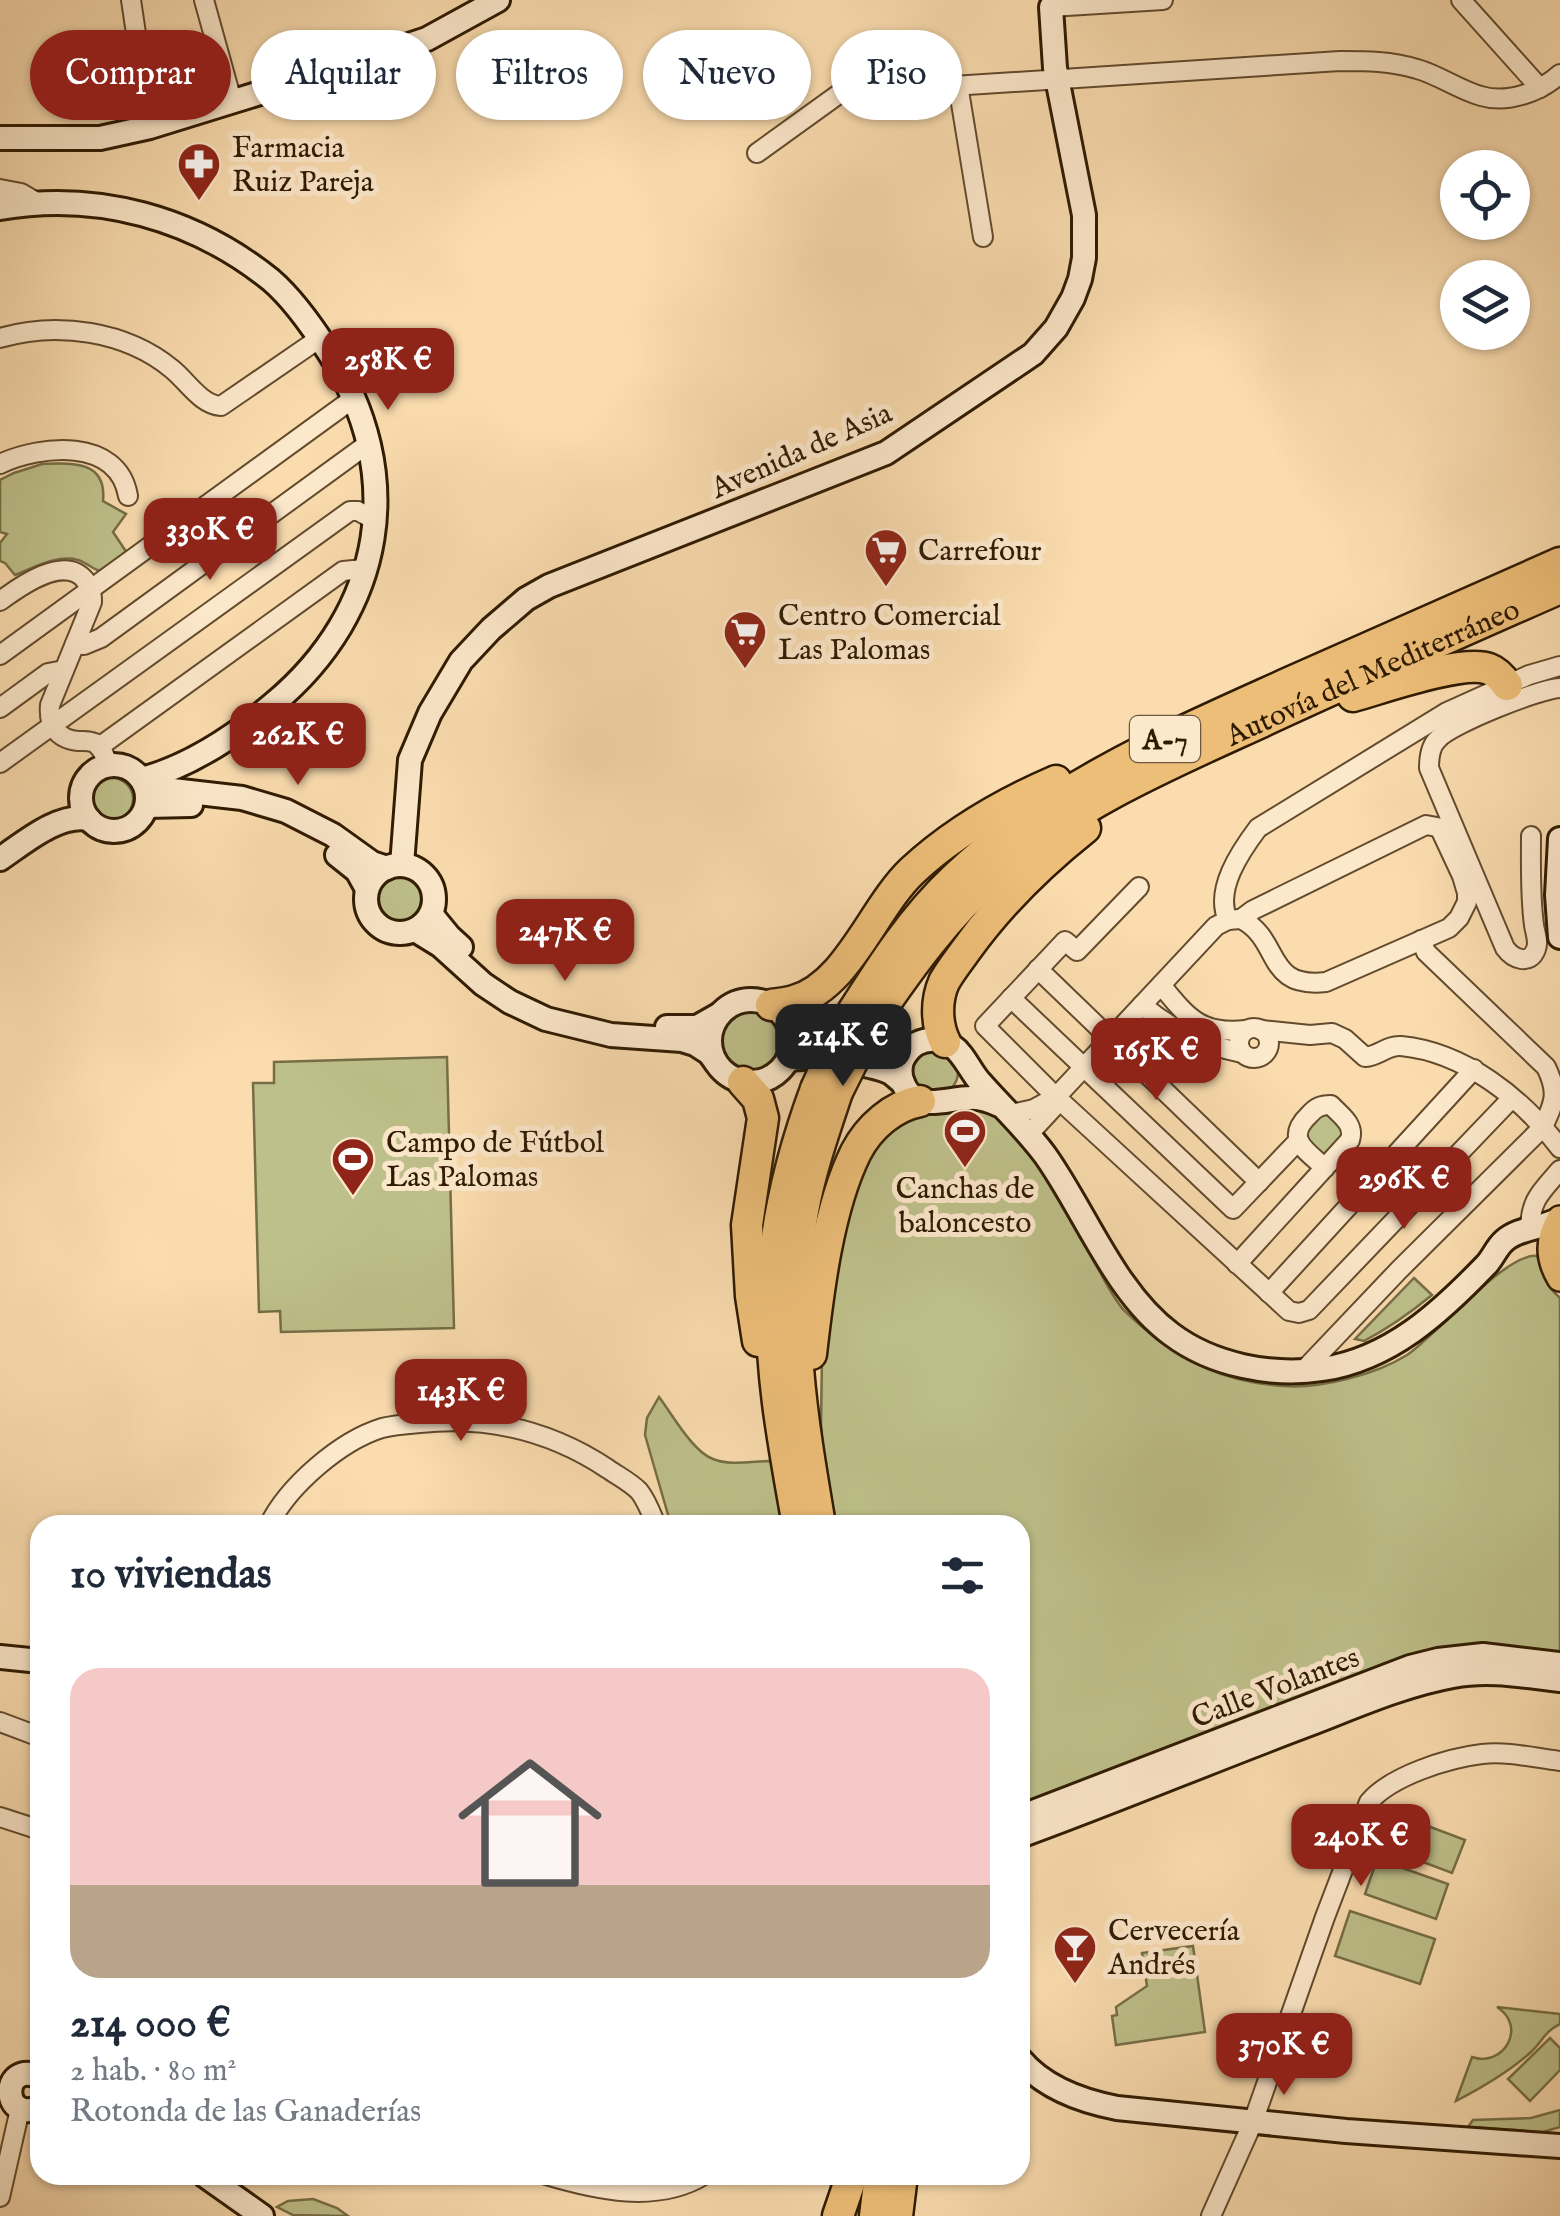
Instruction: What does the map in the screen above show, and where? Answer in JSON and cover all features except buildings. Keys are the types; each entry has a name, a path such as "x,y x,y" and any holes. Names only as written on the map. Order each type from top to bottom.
{"highway":[{"name":"Autovía del Mediterráneo","path":"784,1339 826,1090 859,1023 951,917 997,872 1049,832 1170,750 1560,564"},
{"name":"Autovía del Mediterráneo","path":"1170,750 1272,716 1560,588"},
{"path":"1272,716 1465,667 1488,668 1518,680"},
{"path":"771,1005 796,1001 822,986 843,966 908,876 975,822 1102,760 1170,750"},
{"path":"954,1050 938,1022 942,985 1015,892 1170,750"},
{"path":"744,1082 758,1098 763,1118 747,1224 751,1296 768,1396 780,1425"},
{"path":"809,1462 813,1337 821,1278 844,1183 858,1150 877,1124 923,1095"},
{"name":"A-7","path":"784,1339 780,1425 796,1515"},
{"name":"A-7","path":"784,1339 797,1374 818,1515"},
{"path":"838,2216 849,2185"},
{"path":"874,2216 879,2185"},
{"path":"897,2216 901,2185"},
{"path":"916,2216 918,2185"}],"main road":[{"path":"1556,1268 1551,1238 1560,1219"}],"street":[{"path":"131,0 150,127"},
{"path":"204,0 232,100"},
{"path":"0,138 100,138 150,127 427,39 498,0"},
{"path":"1051,7 1162,0"},
{"path":"1461,0 1540,88"},
{"name":"Avenida de Asia","path":"394,866 410,760 423,728 461,662 508,613 549,586 886,453 1033,354 1056,328 1080,279 1085,235 1058,79 1051,7"},
{"path":"962,86 1374,61 1421,70 1483,97 1502,98 1550,84 1560,74"},
{"path":"757,152 831,100"},
{"path":"962,110 983,237"},
{"path":"0,190 21,193 38,203"},
{"path":"0,208 38,203 120,208 161,218 209,239 273,282 337,364 370,443 376,479 376,521 370,551 347,616 302,678 260,716 212,748 161,774 145,791 140,820 124,830 105,830 88,819 64,821 0,859"},
{"path":"0,338 62,330 104,335 153,356 188,382 209,404 221,406 320,338"},
{"path":"0,655 354,398"},
{"path":"75,644 101,638 370,443"},
{"path":"0,464 35,451 87,453 113,466 122,476 128,496"},
{"path":"0,764 350,511 376,521"},
{"path":"88,819 81,802 82,792 104,756 343,571 364,568"},
{"path":"0,601 39,576 59,571 79,573 90,590 92,602 50,705 52,727 66,738 89,741 104,756 127,767 145,791 177,804 248,813 308,836 357,871 368,889"},
{"path":"1518,680 1560,652"},
{"path":"907,1052 900,1067 923,1095 972,1098 1005,1109 1034,1109 1056,1097 1216,926 1235,920 1426,825 1441,831 1467,893 1460,918 1450,928 1326,982 1301,982 1282,971 1251,926 1235,920 1224,910 1224,896 1236,864 1258,828 1434,719 1518,680 1560,666"},
{"path":"0,708 48,673 64,670"},
{"path":"1531,836 1531,903 1538,941 1536,952 1522,960 1508,953 1429,768 1432,748 1440,736 1461,724 1560,688"},
{"path":"190,792 183,785 182,770 192,758"},
{"path":"145,791 242,798 286,811 332,834 372,864 394,866 414,868 429,881 434,897 423,922 396,933 376,923 368,908 368,889 378,872 394,866"},
{"path":"0,843 82,792"},
{"path":"1560,839 1560,938"},
{"path":"1140,888 1077,951 1065,941 985,1026 1056,1097 1289,1311 1309,1310 1512,1099"},
{"path":"1460,918 1490,912"},
{"path":"423,922 449,936 523,994 583,1017 697,1027 731,1006 758,1000 782,1013 789,1024 794,1058 878,1068 923,1095 952,1097 962,1084 965,1076 954,1050"},
{"path":"423,922 441,946 483,984 546,1019 611,1034 695,1044 722,1071 744,1082 770,1078 782,1070 791,1049"},
{"path":"1303,1371 1398,1270 1543,1127 1554,1102 1552,1078 1546,1067 1426,952 1421,940"},
{"path":"1038,969 1259,1182"},
{"path":"1162,985 1190,1019 1215,1031 1332,1033 1365,1057 1373,1057 1392,1046 1444,1056 1474,1069 1512,1099 1560,1148"},
{"path":"1011,998 1233,1210 1298,1141 1298,1128 1318,1106 1331,1106 1345,1120 1351,1129 1350,1140 1237,1264"},
{"path":"1142,1005 1180,1032 1256,1058 1310,1035"},
{"path":"714,1061 710,1038 720,1014"},
{"path":"1242,1053 1238,1043 1242,1033 1254,1030 1268,1038 1266,1053"},
{"path":"791,1049 892,1056 907,1052 920,1042 937,1040 954,1050 1046,1156 1130,1291 1160,1326 1186,1344 1251,1368 1324,1369 1386,1348 1429,1321 1490,1261 1506,1239 1560,1219"},
{"path":"1269,1293 1474,1069"},
{"path":"1029,1134 1052,1108 1056,1097"},
{"path":"1298,1141 1325,1168"},
{"path":"1530,1230 1534,1200 1560,1170"},
{"path":"1490,1261 1528,1245 1540,1246 1556,1268"},
{"path":"1350,1324 1346,1343 1354,1361"},
{"path":"274,1515 318,1464 349,1442 383,1428 447,1420 495,1423 566,1444 636,1488 652,1515"},
{"name":"Calle Volantes","path":"1030,1832 1252,1738 1411,1677 1438,1660 1483,1655 1560,1664"},
{"path":"0,1657 30,1660"},
{"name":"Calle Volantes","path":"1411,1677 1497,1672 1560,1680"},
{"path":"0,1722 30,1733"},
{"name":"Calle Volantes","path":"1030,1812 1090,1788 1252,1738"},
{"path":"1211,2216 1254,2122 1369,1802 1388,1784 1402,1778 1483,1754 1560,1761"},
{"path":"0,1817 30,1827"},
{"path":"1030,2068 1060,2090 1097,2104 1180,2116 1552,2143 1560,2162"},
{"path":"0,2197 30,2108 10,2097 5,2086 30,2073"},
{"path":"218,2185 262,2216"},
{"path":"580,2185 642,2192 681,2185"}],"green space":[{"path":"42,464 76,464 93,471 103,488 103,501 126,514 113,532 127,553 99,571 78,560 62,559 15,575 0,561 0,543 7,534 0,532 0,480"},
{"path":"112,778 127,784 133,799 127,814 112,820 97,814 91,799 97,784"},
{"path":"400,878 415,884 421,899 415,914 400,920 385,914 379,899 385,884"},
{"path":"750,1008 772,1018 782,1040 772,1062 750,1072 728,1062 718,1040 728,1018"},
{"path":"935,1049 951,1056 958,1072 951,1088 935,1095 919,1088 912,1072 919,1056"},
{"name":"Campo de Fútbol Las Palomas","path":"447,1057 454,1328 281,1332 280,1311 259,1312 253,1083 274,1083 274,1062"},
{"path":"974,1104 999,1119 1024,1145 1123,1310 1189,1360 1243,1380 1283,1386 1313,1385 1379,1369 1420,1345 1508,1267 1537,1256 1551,1289 1560,1298 1560,1657 1412,1662 1237,1721 1030,1804 1030,1515 832,1515 825,1480 822,1353 828,1285 863,1153 897,1118"},
{"path":"1319,1107 1349,1124 1325,1168 1297,1133"},
{"path":"1414,1278 1432,1295 1373,1336 1364,1341 1355,1339"},
{"path":"659,1397 705,1455 727,1462 771,1461 781,1515 668,1515 645,1435 647,1418"},
{"path":"1404,1817 1465,1840 1452,1873 1391,1850"},
{"path":"1377,1859 1448,1884 1436,1919 1365,1894"},
{"path":"1350,1911 1435,1939 1420,1984 1335,1956"},
{"path":"1193,1946 1205,2032 1116,2045 1112,2016 1117,2015 1116,2007 1147,1986 1142,1953"},
{"path":"1497,2007 1560,2014 1560,2024 1514,2065 1456,2101 1472,2057 1493,2057 1508,2044 1511,2025"},
{"path":"1550,2038 1560,2048 1560,2070 1530,2101 1508,2079"},
{"path":"1560,2110 1560,2127 1543,2132 1468,2127 1473,2120 1531,2118"},
{"path":"313,2199 348,2216 293,2215 277,2207 288,2201"}],"place":[{"name":"Farmacia Ruiz Pareja","path":"199,202"},
{"name":"Carrefour","path":"886,588"},
{"name":"Centro Comercial Las Palomas","path":"745,670"},
{"name":"Canchas de baloncesto","path":"965,1169"},
{"name":"Campo de Fútbol Las Palomas","path":"353,1197"},
{"name":"Cervecería Andrés","path":"1075,1985"}]}
